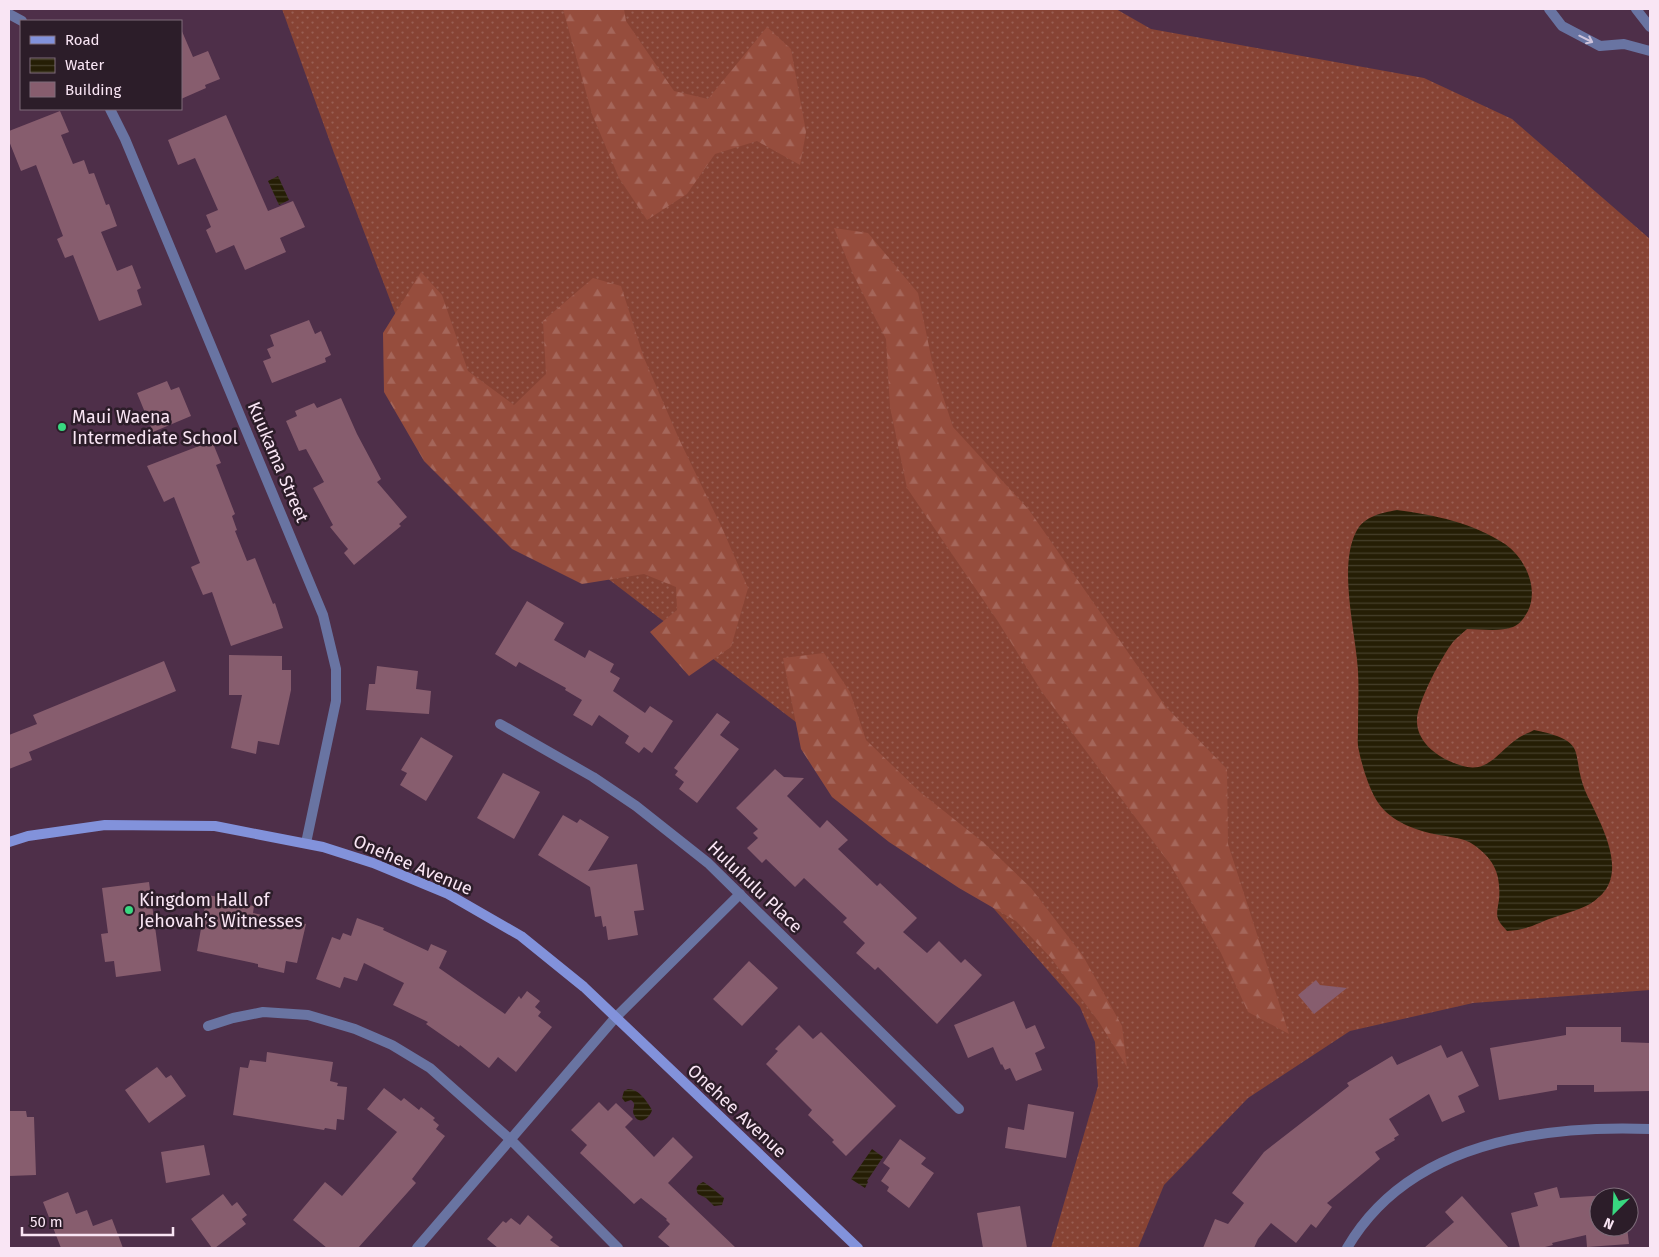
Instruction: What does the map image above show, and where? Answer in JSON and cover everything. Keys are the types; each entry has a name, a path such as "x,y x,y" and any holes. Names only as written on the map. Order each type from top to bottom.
{"street":[{"path":"1549,9 1562,26 1600,46 1624,44 1650,51"},
{"path":"1636,9 1650,27"},
{"path":"9,14 20,20"},
{"name":"Kuukama Street","path":"110,110 125,139 323,615 336,669 336,701 306,843"},
{"name":"Huluhulu Place","path":"500,724 593,776 636,806 708,862 959,1109"},
{"name":"Onehee Avenue","path":"9,842 28,836 104,825 215,826 306,843 373,863 448,894 521,936 584,987 858,1248"},
{"path":"417,1248 615,1018 740,894"},
{"path":"208,1026 233,1018 263,1012 308,1015 355,1029 392,1045 430,1068 511,1140 618,1248"},
{"path":"1347,1248 1377,1209 1405,1185 1428,1169 1467,1151 1494,1143 1554,1132 1591,1129 1650,1129"}],"shaded area":[{"path":"282,9 1116,9 1151,29 1424,78 1512,119 1650,239 1650,990 1473,1003 1350,1031 1248,1098 1164,1185 1138,1248 1051,1248 1098,1086 1095,1042 1080,1007 967,878 834,751 565,546 408,347 334,153"}],"green space":[{"path":"563,9 624,9 626,21 674,91 708,99 767,27 791,49 806,132 800,165 757,141 715,154 687,194 647,220 619,178 592,114"},
{"path":"834,228 868,233 918,293 933,366 953,427 1029,510 1166,707 1227,769 1228,844 1289,1034 1248,1012 1221,953 1170,864 1042,692 997,620 907,488 890,407 886,339 854,276"},
{"path":"421,272 442,295 468,371 514,405 546,374 543,321 593,278 621,286 644,358 748,588 731,647 689,676 650,632 677,610 676,587 644,574 582,584 512,549 424,461 384,392 383,333"},
{"path":"824,653 850,692 866,740 920,792 984,843 1031,888 1083,956 1122,1026 1127,1067 1099,1022 1051,958 1016,921 959,888 889,842 832,797 801,749 783,658"}],"water":[{"path":"278,176 289,200 279,205 268,181"},
{"path":"1397,510 1439,517 1467,525 1505,544 1519,557 1524,565 1531,583 1532,593 1531,602 1525,616 1518,624 1508,629 1467,629 1455,640 1443,657 1426,690 1418,711 1417,726 1426,744 1435,753 1451,762 1470,767 1479,767 1488,763 1521,736 1534,730 1565,739 1572,745 1576,751 1582,781 1599,819 1612,861 1612,874 1608,887 1595,901 1585,907 1528,927 1507,931 1497,917 1499,900 1498,876 1487,856 1465,840 1434,834 1404,824 1384,810 1372,793 1364,771 1358,745 1358,671 1348,581 1348,563 1351,546 1359,527 1374,516"},
{"path":"628,1089 639,1093 652,1110 644,1120 639,1120 634,1115 634,1105 631,1100 625,1102 622,1098 624,1091"},
{"path":"872,1149 883,1157 867,1181 865,1188 851,1179"},
{"path":"703,1182 724,1198 722,1205 714,1206 706,1198 698,1194 697,1187"}],"building":[{"path":"182,31 193,57 208,51 220,79 205,85 206,88 182,99"},
{"path":"60,111 69,132 61,135 73,164 84,160 89,174 94,173 106,205 109,204 117,226 101,232 117,271 132,265 141,288 137,290 142,305 99,321 73,255 65,258 57,239 63,236 36,165 21,171 9,141 9,131"},
{"path":"226,115 268,211 293,201 305,227 280,238 286,252 245,270 234,245 216,253 206,230 211,227 206,215 218,210 195,158 178,165 168,140"},
{"path":"309,320 315,334 321,331 331,355 325,358 326,362 272,383 263,361 271,358 267,349 274,346 270,335"},
{"path":"167,381 171,390 179,387 191,416 153,432 137,393"},
{"path":"341,398 357,434 381,479 377,482 407,517 399,524 401,526 354,565 344,553 348,549 330,527 333,525 313,488 324,482 306,449 299,451 286,421 297,416 295,411 314,403 317,408"},
{"path":"212,441 221,463 216,465 235,514 232,516 237,530 235,531 247,561 255,558 273,604 275,603 283,628 231,646 212,592 203,595 191,567 200,563 174,497 164,502 147,466"},
{"path":"527,601 564,623 554,640 585,658 589,650 614,664 610,672 620,678 613,691 645,713 650,706 673,721 652,753 644,747 639,753 625,743 629,736 599,715 592,726 573,715 582,700 565,690 566,688 519,662 516,667 495,654"},
{"path":"229,655 282,656 282,670 291,670 291,690 279,745 258,741 256,754 231,748 242,695 229,695"},
{"path":"164,661 176,691 29,752 32,760 9,769 9,735 37,724 33,715"},
{"path":"377,666 418,671 416,689 431,691 429,714 366,710 369,684 375,684"},
{"path":"717,713 730,722 720,735 739,749 697,803 679,789 684,782 675,775 678,771 674,768"},
{"path":"421,737 453,756 426,801 400,785 407,773 401,770"},
{"path":"775,769 784,777 804,778 787,796 820,828 827,820 848,840 838,849 877,886 880,883 917,918 903,932 927,953 939,941 961,963 965,959 982,975 937,1024 878,967 875,970 856,953 865,943 843,922 847,918 804,878 795,887 766,859 762,863 747,848 758,838 753,833 758,829 736,808"},
{"path":"503,773 540,792 514,839 477,818"},
{"path":"563,815 577,823 580,819 609,837 588,871 637,864 644,910 634,911 638,935 608,940 606,926 603,927 601,916 595,917 590,887 538,855"},
{"name":"Kingdom Hall of Jehovah’s Witnesses","path":"149,882 161,971 116,977 114,961 105,962 101,934 108,933 102,888"},
{"path":"207,895 248,902 248,905 254,906 253,913 306,924 297,963 286,961 284,973 258,967 258,964 197,951"},
{"path":"357,918 384,928 383,930 428,951 431,944 447,951 439,968 505,1014 519,996 521,999 527,991 540,1001 535,1007 541,1012 538,1016 552,1027 516,1072 498,1057 489,1068 460,1045 459,1047 426,1024 428,1022 393,1005 404,983 364,963 357,981 344,977 340,988 316,979 332,937 340,940 343,933 351,936"},
{"path":"749,961 778,988 742,1026 713,999"},
{"path":"1316,980 1320,985 1347,988 1314,1014 1298,995"},
{"path":"1014,1001 1026,1029 1035,1025 1045,1048 1035,1053 1042,1070 1016,1081 1010,1068 1005,1070 1001,1065 993,1047 968,1058 954,1025"},
{"path":"799,1025 813,1039 821,1032 896,1106 846,1156 832,1142 834,1140 808,1115 812,1110 766,1064 778,1051 775,1049"},
{"path":"1566,1027 1621,1027 1621,1042 1650,1043 1650,1091 1594,1092 1594,1085 1557,1085 1557,1090 1499,1100 1490,1048 1566,1035"},
{"path":"1441,1045 1447,1058 1462,1051 1479,1086 1458,1096 1465,1112 1442,1122 1429,1094 1389,1119 1399,1135 1394,1138 1395,1140 1375,1152 1380,1159 1327,1203 1332,1207 1316,1228 1311,1224 1296,1243 1271,1223 1258,1239 1254,1248 1203,1248 1215,1219 1228,1224 1244,1203 1232,1193 1264,1152 1349,1086 1347,1083 1392,1056 1397,1065"},
{"path":"267,1052 333,1062 330,1081 338,1083 337,1086 347,1087 344,1120 337,1119 336,1130 325,1128 324,1130 233,1115 240,1067 248,1068 250,1060 266,1062"},
{"path":"157,1067 166,1078 171,1075 186,1096 149,1123 125,1090"},
{"path":"384,1088 401,1101 404,1098 419,1110 421,1107 435,1118 433,1120 439,1125 436,1129 445,1136 412,1179 416,1183 358,1248 327,1248 293,1220 325,1182 342,1196 397,1132 367,1109"},
{"path":"599,1102 608,1111 616,1103 633,1119 625,1127 654,1157 673,1137 693,1157 668,1183 736,1248 671,1248 658,1237 670,1224 667,1219 641,1198 634,1204 580,1153 587,1145 571,1130"},
{"path":"1028,1104 1074,1112 1066,1158 1005,1148 1008,1127 1024,1130"},
{"path":"9,1111 26,1111 27,1117 34,1117 36,1175 9,1176"},
{"path":"900,1139 926,1158 921,1164 934,1173 909,1208 887,1191 889,1187 881,1181 890,1168 883,1163"},
{"path":"204,1145 210,1175 166,1183 161,1152"},
{"path":"1557,1187 1560,1198 1589,1196 1589,1237 1628,1237 1629,1244 1587,1247 1586,1235 1552,1243 1553,1245 1541,1248 1520,1248 1511,1213 1538,1206 1534,1193"},
{"path":"68,1192 76,1214 87,1210 93,1226 112,1219 123,1248 61,1248 43,1202"},
{"path":"223,1194 232,1206 237,1202 247,1215 242,1219 246,1224 215,1248 212,1248 191,1219"},
{"path":"1462,1196 1509,1248 1424,1248 1454,1222 1445,1212"},
{"path":"1020,1206 1027,1248 983,1248 977,1213"},
{"path":"528,1215 553,1237 550,1240 561,1248 498,1248 487,1239 503,1221 506,1223 511,1218 520,1225"}],"place":[{"name":"Maui Waena Intermediate School","path":"62,427"},
{"name":"Kingdom Hall of Jehovah’s Witnesses","path":"129,910"}]}
